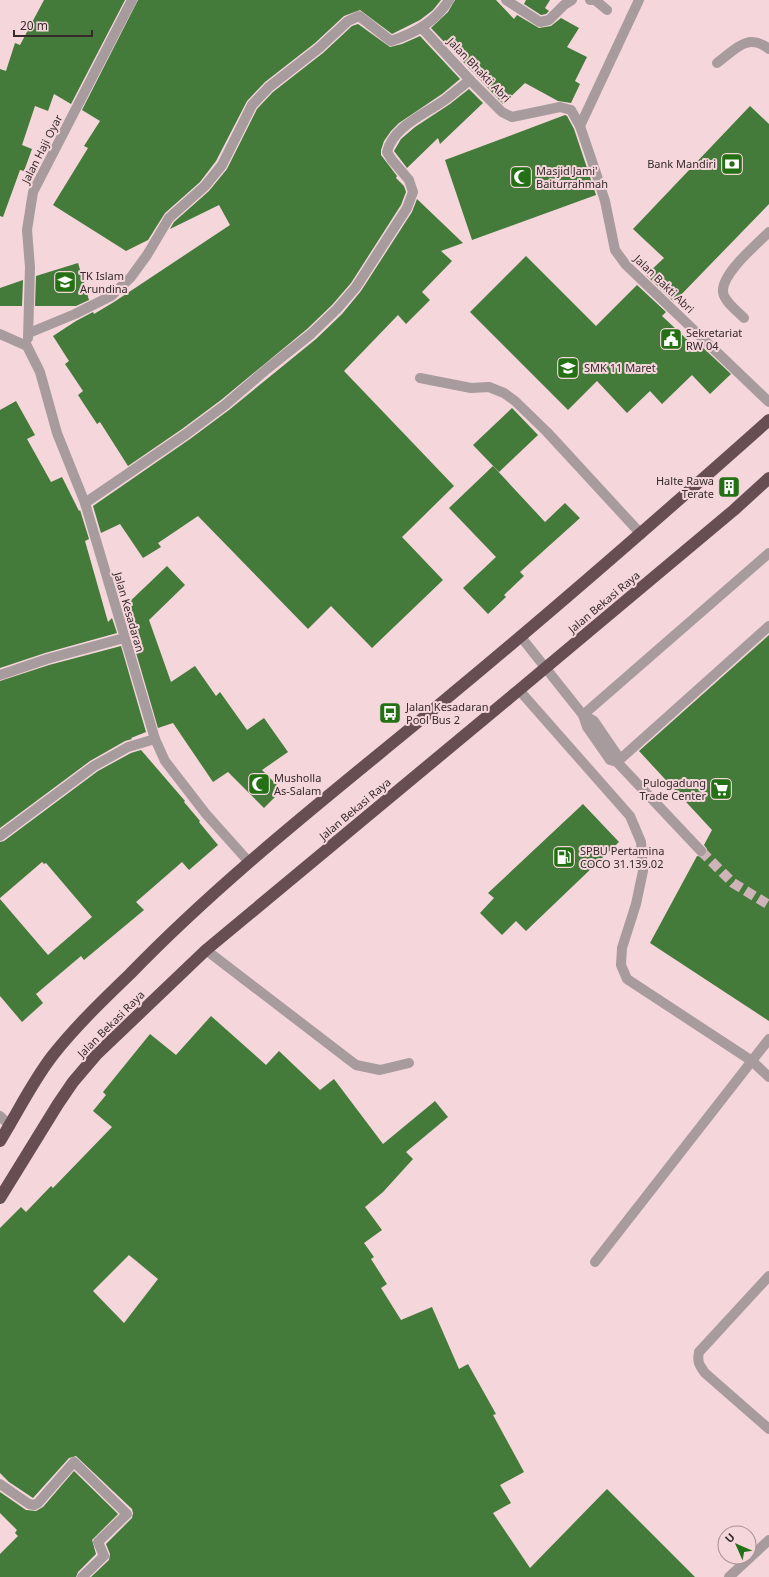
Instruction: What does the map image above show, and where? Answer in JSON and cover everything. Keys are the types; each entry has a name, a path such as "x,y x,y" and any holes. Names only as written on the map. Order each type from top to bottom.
{"highway":[{"name":"Jalan Bekasi Raya","path":"0,1139 10,1126 30,1088 52,1056 78,1026 158,945 249,862 521,637 641,534 769,420"},
{"name":"Jalan Bekasi Raya","path":"0,1198 73,1082 96,1055 206,950 734,510 769,478"}],"street":[{"name":"Jalan Haji Oyar","path":"27,346 29,333 30,267 26,230 33,192 132,0"},
{"path":"29,333 75,314 111,296 131,277 169,218 205,186 222,165 252,105 269,87 319,48 348,21 358,16 391,41 407,36 422,28 450,0"},
{"path":"506,0 540,22 549,20 564,5 572,0"},
{"path":"590,0 595,0 607,10"},
{"path":"580,126 639,0"},
{"name":"Jalan Bhakti Abri","path":"422,28 502,112 512,117 560,107 571,110 580,126 605,201"},
{"path":"717,63 745,42 752,41 769,49"},
{"path":"85,503 186,434 224,405 267,368 311,334 337,309 356,287 407,208 413,192 409,180 387,152 389,144 399,132 409,124 445,100 470,80"},
{"name":"Jalan Bakti Abri","path":"605,201 615,250 626,265 769,402"},
{"path":"744,318 726,299 723,292 724,282 729,273 769,232"},
{"path":"0,334 27,346"},
{"name":"Jalan Kesadaran","path":"27,346 40,372 57,433 85,503 155,739 165,761 206,814 249,862"},
{"path":"420,378 471,388 489,387 515,401 547,432 641,534"},
{"path":"583,715 769,553"},
{"path":"617,762 769,626"},
{"path":"521,637 583,715 587,727 610,760 617,762 700,851"},
{"path":"0,675 46,659 124,638"},
{"path":"519,690 630,816 641,842 643,871 636,904 622,948 621,965 627,979 752,1061 769,1077"},
{"path":"0,836 94,766 128,747 155,739"},
{"path":"206,950 356,1065 380,1070 410,1063"},
{"path":"595,1262 769,1039"},
{"path":"0,1116 10,1126"},
{"path":"769,1276 699,1352 697,1359 700,1367 705,1373 769,1429"},
{"path":"0,1484 29,1504 34,1505 38,1503 74,1462 128,1514 98,1542 104,1556 82,1577"},
{"path":"729,1577 769,1540"}],"building":[{"path":"44,0 125,0 71,104 54,94 48,111 35,106 22,145 32,149 24,171 20,170 3,217 0,216 0,69 6,71 15,43 20,45"},
{"path":"138,0 441,0 433,10 420,20 392,34 360,10 344,16 315,43 265,82 247,101 216,161 200,182 165,213 148,240 126,251 53,205 88,148 84,146 100,121 82,110"},
{"path":"455,0 496,0 514,19 517,15 539,28 551,26 561,18 579,28 567,47 587,57 575,81 580,84 571,103 558,101 525,83 503,104 431,28 448,12"},
{"path":"526,0 550,0 545,8 549,11 546,14 541,15 524,4"},
{"path":"358,24 390,47 402,44 420,36 460,79 442,94 399,123 384,141 381,155 397,176 396,178 404,186 406,192 401,205 351,283 332,305 307,329 221,400 128,466 100,422 97,424 78,395 83,391 65,364 69,361 53,336 76,321 93,312 94,314 114,302 230,225 219,205 170,229 174,222 209,191 227,169 257,109 273,92 323,53 352,26"},
{"path":"469,89 483,103 440,144 438,138 407,168 394,151 401,139 415,127 450,104"},
{"name":"Bank Mandiri","path":"750,106 769,124 769,204 674,302 646,275 664,258 633,229"},
{"name":"Masjid Jami' Baiturrahmah","path":"565,115 574,129 596,195 472,240 445,160"},
{"path":"417,199 463,243 441,251 452,261 422,292 430,300 406,324 398,315 344,371 454,486 402,537 443,580 372,648 331,606 308,629 198,516 158,543 161,547 143,558 120,524 101,533 93,506 190,439 229,410 316,339 342,314 361,291 412,212"},
{"name":"SMK 11 Maret","path":"526,256 596,326 637,285 666,312 662,316 694,346 698,343 731,374 710,394 692,375 662,404 650,391 627,413 597,381 568,410 470,312"},
{"path":"78,263 89,300 76,306 35,306 36,276"},
{"path":"23,280 22,306 0,306 0,288"},
{"path":"16,401 35,435 27,439 51,482 62,477 79,511 80,510 89,539 85,541 108,622 112,618 117,633 45,653 0,668 0,410"},
{"path":"512,408 538,435 499,472 473,445"},
{"path":"493,466 545,522 565,503 580,518 520,572 524,576 504,595 506,597 488,614 463,588 496,557 449,508"},
{"path":"167,566 185,585 149,620 171,682 195,666 216,696 220,692 247,730 264,718 288,752 262,770 282,790 264,808 228,772 213,782 173,723 158,728 123,608"},
{"name":"Pulogadung Trade Center","path":"769,635 769,1021 650,943 697,856 703,857 707,853 707,849 704,845 712,830 639,751"},
{"path":"121,646 146,732 125,741 90,761 0,828 0,681 49,665"},
{"path":"141,750 185,801 184,802 200,821 199,822 218,845 189,870 182,862 136,902 144,910 84,960 81,956 36,994 43,1003 22,1022 0,996 0,899 48,955 92,917 46,863 44,864 42,862 0,898 0,842 4,841 98,771 131,753"},
{"name":"SPBU Pertamina COCO 31.139.02","path":"583,804 619,842 526,931 516,921 502,935 480,913 494,898 488,893"},
{"path":"211,1016 266,1065 279,1051 320,1090 334,1079 383,1144 435,1101 448,1117 406,1152 413,1159 383,1192 365,1207 382,1230 364,1243 374,1257 371,1259 387,1284 381,1288 401,1320 432,1307 459,1369 468,1364 496,1414 493,1415 524,1472 500,1485 511,1503 493,1513 530,1568 607,1489 695,1577 91,1577 109,1560 110,1554 106,1544 132,1518 132,1509 76,1456 69,1458 33,1498 9,1482 0,1473 0,1228 21,1207 26,1212 51,1186 53,1188 112,1127 93,1111 106,1095 103,1092 150,1034 176,1055","holes":["129,1255 158,1279 124,1323 93,1291"]},
{"path":"74,1471 118,1514 92,1540 96,1554 78,1572 76,1577 0,1577 0,1554 18,1536 15,1533 17,1530 0,1513 0,1492 26,1510 36,1511 43,1507"}],"tunnel":[{"path":"701,851 733,883 769,905"}],"place":[{"name":"Bank Mandiri","path":"732,164"},
{"name":"Masjid Jami' Baiturrahmah","path":"521,177"},
{"name":"TK Islam Arundina","path":"65,282"},
{"name":"Sekretariat RW 04","path":"671,339"},
{"name":"SMK 11 Maret","path":"568,368"},
{"name":"Halte Rawa Terate","path":"729,487"},
{"name":"Jalan Kesadaran Pool Bus 2","path":"390,713"},
{"name":"Musholla As-Salam","path":"259,784"},
{"name":"Pulogadung Trade Center","path":"721,789"},
{"name":"SPBU Pertamina COCO 31.139.02","path":"564,857"}]}
